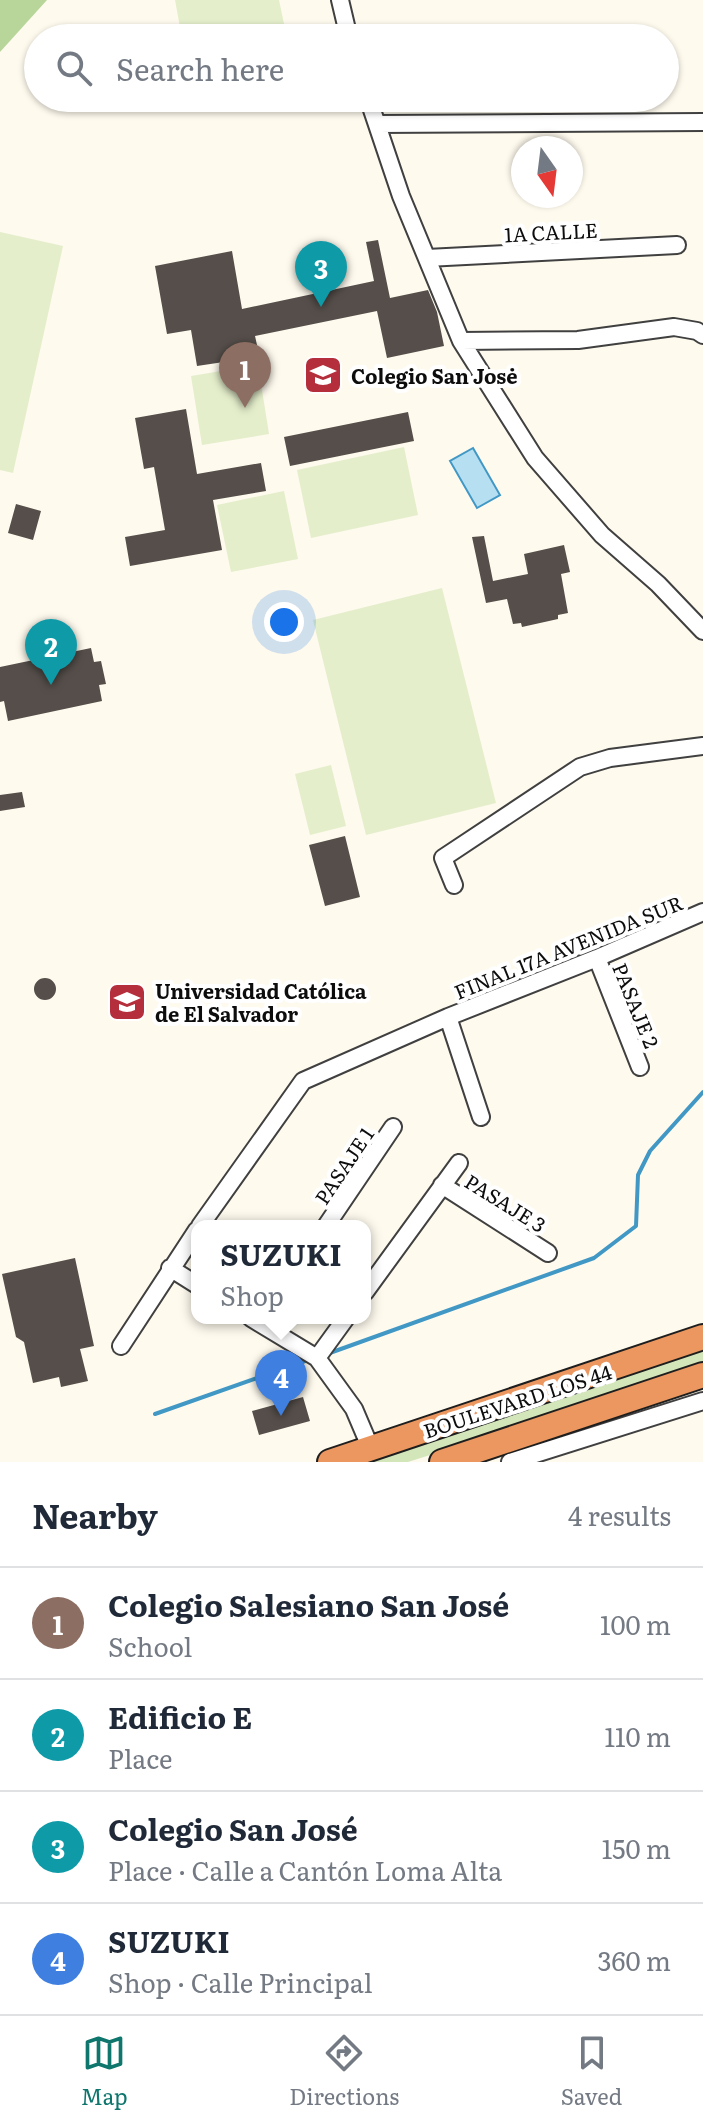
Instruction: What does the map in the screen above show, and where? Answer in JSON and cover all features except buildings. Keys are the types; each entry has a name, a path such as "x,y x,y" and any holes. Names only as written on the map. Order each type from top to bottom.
{"highway":[{"name":"BOULEVARD LOS 44","path":"330,1462 703,1337"},
{"name":"BOULEVARD LOS 44","path":"442,1462 703,1375"}],"street":[{"path":"340,0 346,24"},
{"path":"373,112 401,196 461,341 535,458 602,535 658,584 703,631"},
{"path":"377,124 703,122"},
{"name":"1A CALLE","path":"427,258 677,245"},
{"path":"461,341 578,340 674,327 703,335"},
{"path":"454,885 443,858 580,767 610,758 703,746"},
{"name":"FINAL 17A AVENIDA SUR","path":"204,1220 303,1081 448,1017 703,912"},
{"name":"PASAJE 2","path":"597,958 640,1067"},
{"path":"448,1017 481,1117"},
{"name":"PASAJE 1","path":"330,1220 393,1127"},
{"path":"371,1284 459,1163"},
{"name":"PASAJE 3","path":"442,1185 548,1253"},
{"name":"FINAL 17A AVENIDA SUR","path":"121,1346 191,1238"},
{"path":"170,1268 191,1281"},
{"path":"264,1324 317,1358 354,1409 371,1449"},
{"path":"317,1358 342,1324"},
{"path":"510,1462 703,1401"}],"green space":[{"path":"0,0 47,0 24,24 0,52"},
{"path":"175,0 279,0 284,24 179,24"},
{"path":"0,232 63,246 13,473 0,470"},
{"path":"258,365 269,434 202,445 191,376"},
{"path":"404,447 418,515 311,538 297,470"},
{"path":"284,491 298,559 231,572 217,505"},
{"path":"442,588 496,803 366,835 313,620"},
{"path":"331,765 346,826 310,835 295,774"},
{"path":"703,1344 703,1367 684,1374 408,1462 354,1462"}],"water":[{"path":"473,448 500,495 477,508 450,461"}],"waterway":[{"path":"327,1354 594,1258 636,1226 638,1175 650,1151 703,1092"},
{"path":"155,1414 311,1359"}],"place":[{"name":"Colegio San José","path":"321,307"},
{"name":"Colegio San Josė","path":"323,375"},
{"name":"Colegio Salesiano San José","path":"245,408"},
{"name":"Edificio E","path":"51,685"},
{"name":"Universidad Católica de El Salvador","path":"127,1002"},
{"name":"SUZUKI","path":"281,1416"}]}
